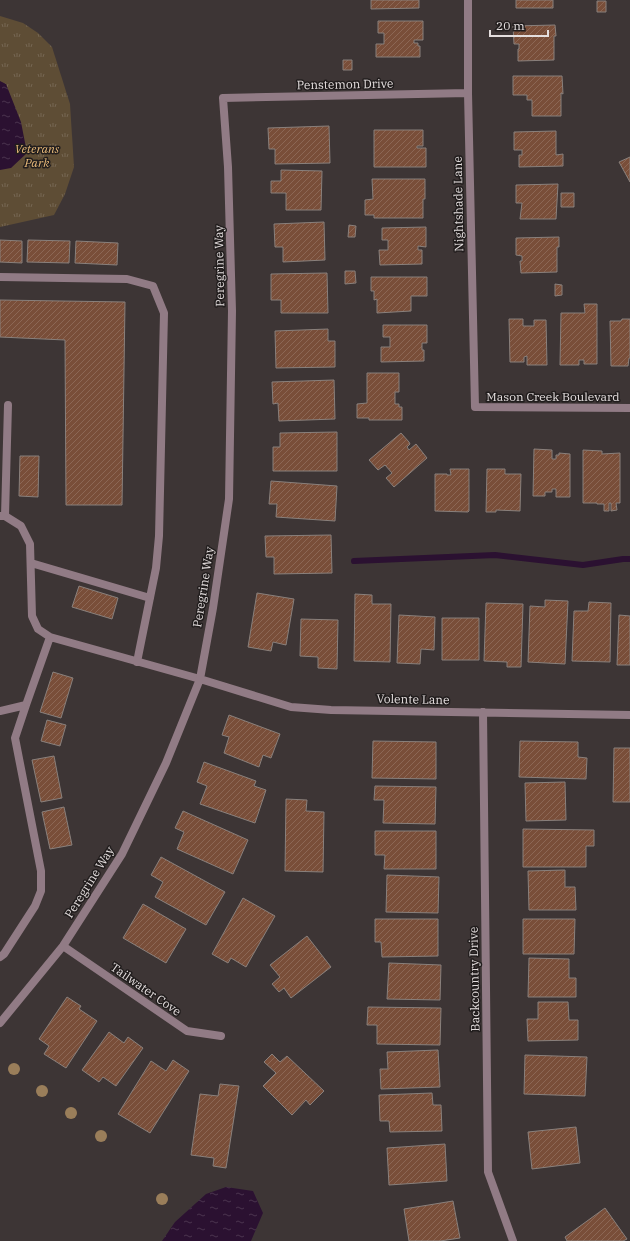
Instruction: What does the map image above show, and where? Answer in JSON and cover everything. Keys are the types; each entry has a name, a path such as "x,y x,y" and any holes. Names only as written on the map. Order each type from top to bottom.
{"street":[{"name":"Nightshade Lane","path":"468,0 468,93 475,407"},
{"name":"Penstemon Drive","path":"223,98 468,93"},
{"name":"Peregrine Way","path":"0,1023 63,946 122,854 166,763 200,679 213,608 229,499 232,311 228,167 223,98"},
{"path":"0,276 127,279 153,286 164,313 159,536 156,568 137,662"},
{"path":"0,957 4,954 27,920 41,891 42,871 15,738 50,637 38,629 32,616 30,544 21,526 2,516 8,405"},
{"name":"Mason Creek Boulevard","path":"475,407 630,408"},
{"path":"31,563 150,598"},
{"name":"Volente Lane","path":"50,637 200,679 291,707 331,710 630,715"},
{"path":"0,711 26,705"},
{"name":"Backcountry Drive","path":"483,712 488,1172 513,1241"},
{"name":"Tailwater Cove","path":"63,946 187,1032 221,1036"}],"green space":[{"name":"Veterans Park","path":"0,16 23,23 38,33 52,47 70,104 74,167 65,194 54,215 0,227"}],"water":[{"path":"0,81 6,84 21,122 27,153 11,168 0,170"},
{"path":"226,1187 253,1191 263,1213 251,1241 162,1241 175,1222 206,1194"}],"building":[{"path":"371,0 419,0 419,8 371,9"},
{"path":"516,0 553,0 553,8 516,8"},
{"path":"597,1 606,1 606,12 597,12"},
{"path":"378,21 423,21 423,40 414,40 414,43 418,43 418,46 420,46 420,57 376,57 376,44 384,44 384,33 378,33"},
{"path":"555,25 556,36 554,36 554,60 518,61 519,44 514,44 513,26"},
{"path":"343,60 352,60 352,70 343,70"},
{"path":"513,76 562,76 563,94 561,93 561,116 532,116 532,100 527,100 527,95 513,95"},
{"path":"329,126 330,163 275,164 275,149 269,149 268,128"},
{"path":"374,130 423,130 423,146 417,146 417,148 426,148 426,167 374,167"},
{"path":"556,131 556,155 563,154 563,166 519,167 519,155 522,155 522,150 514,150 514,132"},
{"path":"630,157 630,182 619,162"},
{"path":"281,170 322,171 321,210 286,210 286,193 271,193 271,181 281,181"},
{"path":"372,179 425,179 423,218 374,218 374,215 365,215 365,200 373,199"},
{"path":"558,184 556,219 520,219 522,203 516,203 516,185"},
{"path":"561,193 574,193 574,207 561,207"},
{"path":"324,222 325,260 283,262 283,247 275,247 274,224"},
{"path":"349,225 356,226 355,237 348,237"},
{"path":"426,227 426,247 418,246 418,250 422,250 422,264 380,265 379,250 388,250 388,240 382,240 382,228"},
{"path":"559,237 559,247 557,247 557,272 521,273 520,261 522,261 522,256 516,255 516,238"},
{"path":"0,240 22,241 22,263 0,262"},
{"path":"28,240 70,241 69,263 27,262"},
{"path":"76,241 118,243 117,265 75,263"},
{"path":"345,271 355,271 356,283 345,284"},
{"path":"327,273 328,313 281,313 281,300 271,300 271,274"},
{"path":"371,277 427,277 427,296 411,296 411,311 377,313 377,299 374,300 374,291 371,291"},
{"path":"555,284 562,285 562,295 555,296"},
{"path":"0,300 125,302 122,505 66,505 65,340 0,337"},
{"path":"584,304 597,304 597,364 584,364 584,360 579,360 579,365 560,365 561,313 585,313"},
{"path":"509,319 523,319 523,326 534,326 534,320 546,320 547,365 527,365 527,356 524,357 524,362 510,362"},
{"path":"622,319 630,319 630,358 628,366 611,366 610,321 621,321"},
{"path":"383,325 427,325 427,343 422,343 422,350 424,350 424,361 381,362 381,347 390,347 390,337 383,337"},
{"path":"328,329 328,341 335,341 335,367 276,368 275,331"},
{"path":"367,373 399,373 399,392 395,392 395,404 399,404 399,407 402,407 402,420 369,420 369,418 357,418 357,404 367,403"},
{"path":"334,380 335,419 279,421 278,403 273,404 272,382"},
{"path":"337,432 337,471 273,471 273,447 280,447 280,433"},
{"path":"401,433 410,444 407,447 409,450 416,444 427,458 394,487 386,478 392,473 385,465 378,470 369,460"},
{"path":"534,449 552,450 552,459 556,459 556,455 559,455 559,453 570,454 570,497 556,497 556,489 552,489 552,492 545,492 545,496 533,496"},
{"path":"583,450 602,451 602,454 620,453 620,503 616,503 617,510 611,511 611,503 609,503 609,511 604,511 604,504 583,503"},
{"path":"20,456 39,456 38,497 19,496"},
{"path":"450,469 469,469 468,512 435,511 435,474 451,475"},
{"path":"487,469 505,469 505,474 521,474 520,511 496,510 496,512 486,512"},
{"path":"271,481 337,486 335,521 276,517 277,504 269,504"},
{"path":"331,535 332,573 274,574 274,557 266,557 265,536"},
{"path":"79,586 118,598 112,619 72,607"},
{"path":"257,593 294,599 286,645 273,642 271,651 248,647"},
{"path":"355,594 372,595 372,604 391,604 390,662 354,661"},
{"path":"545,600 568,601 565,664 528,662 530,606 545,607"},
{"path":"589,602 611,603 610,662 572,661 574,611 588,611"},
{"path":"486,603 523,604 521,667 507,667 507,662 484,661"},
{"path":"399,615 435,617 434,650 421,649 420,664 397,663"},
{"path":"619,615 630,616 630,665 617,665"},
{"path":"442,618 479,618 479,660 442,660"},
{"path":"301,619 338,620 337,669 318,668 318,657 300,656"},
{"path":"53,672 73,678 61,718 40,712"},
{"path":"229,715 280,734 271,758 263,755 259,767 224,753 229,737 222,735"},
{"path":"47,720 66,725 60,746 41,741"},
{"path":"373,741 436,742 436,779 372,778"},
{"path":"520,741 578,742 578,757 587,758 586,779 519,777"},
{"path":"614,748 630,748 630,802 613,802"},
{"path":"54,756 62,798 41,802 32,760"},
{"path":"204,762 256,781 254,786 266,790 255,823 200,804 207,786 197,782"},
{"path":"565,782 566,820 526,821 525,783"},
{"path":"375,786 436,787 435,824 383,823 384,800 374,800"},
{"path":"286,799 307,800 306,811 324,812 323,872 285,871"},
{"path":"64,807 72,845 50,849 42,812"},
{"path":"183,811 248,840 233,874 177,849 184,832 175,828"},
{"path":"523,829 594,830 594,846 586,846 586,867 523,867"},
{"path":"375,831 436,831 436,869 384,869 385,855 375,855"},
{"path":"161,857 225,892 206,925 155,897 163,882 151,875"},
{"path":"565,870 565,887 575,887 576,910 529,910 528,871"},
{"path":"387,875 439,877 438,913 386,912"},
{"path":"243,898 275,916 246,967 231,958 228,963 212,954"},
{"path":"143,904 186,929 166,963 123,938"},
{"path":"375,919 438,919 438,956 382,957 381,942 375,942"},
{"path":"523,919 575,919 574,954 523,954"},
{"path":"307,936 331,967 291,998 284,988 279,992 272,984 280,977 270,965"},
{"path":"529,958 569,959 569,978 576,978 576,997 528,997"},
{"path":"389,963 441,965 440,1000 387,999"},
{"path":"67,997 81,1006 79,1009 97,1021 66,1068 44,1054 49,1046 39,1039"},
{"path":"538,1002 568,1002 569,1020 578,1020 578,1040 528,1041 527,1019 538,1019"},
{"path":"368,1007 441,1008 440,1045 377,1044 377,1025 367,1025"},
{"path":"109,1032 124,1043 128,1037 143,1048 116,1086 103,1077 99,1082 82,1070"},
{"path":"438,1050 440,1087 381,1089 380,1069 388,1069 387,1052"},
{"path":"272,1054 280,1062 287,1056 324,1091 310,1105 306,1100 292,1115 263,1086 276,1073 264,1062"},
{"path":"525,1055 587,1057 585,1096 524,1094"},
{"path":"173,1060 189,1071 150,1133 118,1114 151,1061 166,1071"},
{"path":"220,1084 239,1086 226,1168 213,1166 214,1158 191,1155 200,1094 218,1096"},
{"path":"432,1093 433,1105 441,1105 442,1131 390,1132 389,1121 380,1121 379,1095"},
{"path":"576,1127 580,1163 532,1169 528,1132"},
{"path":"445,1144 447,1181 389,1185 387,1148"},
{"path":"453,1201 460,1238 440,1241 409,1241 404,1209"},
{"path":"605,1208 627,1239 623,1241 567,1241 565,1237"}],"waterway":[{"path":"354,561 495,555 583,565 630,559"}]}
